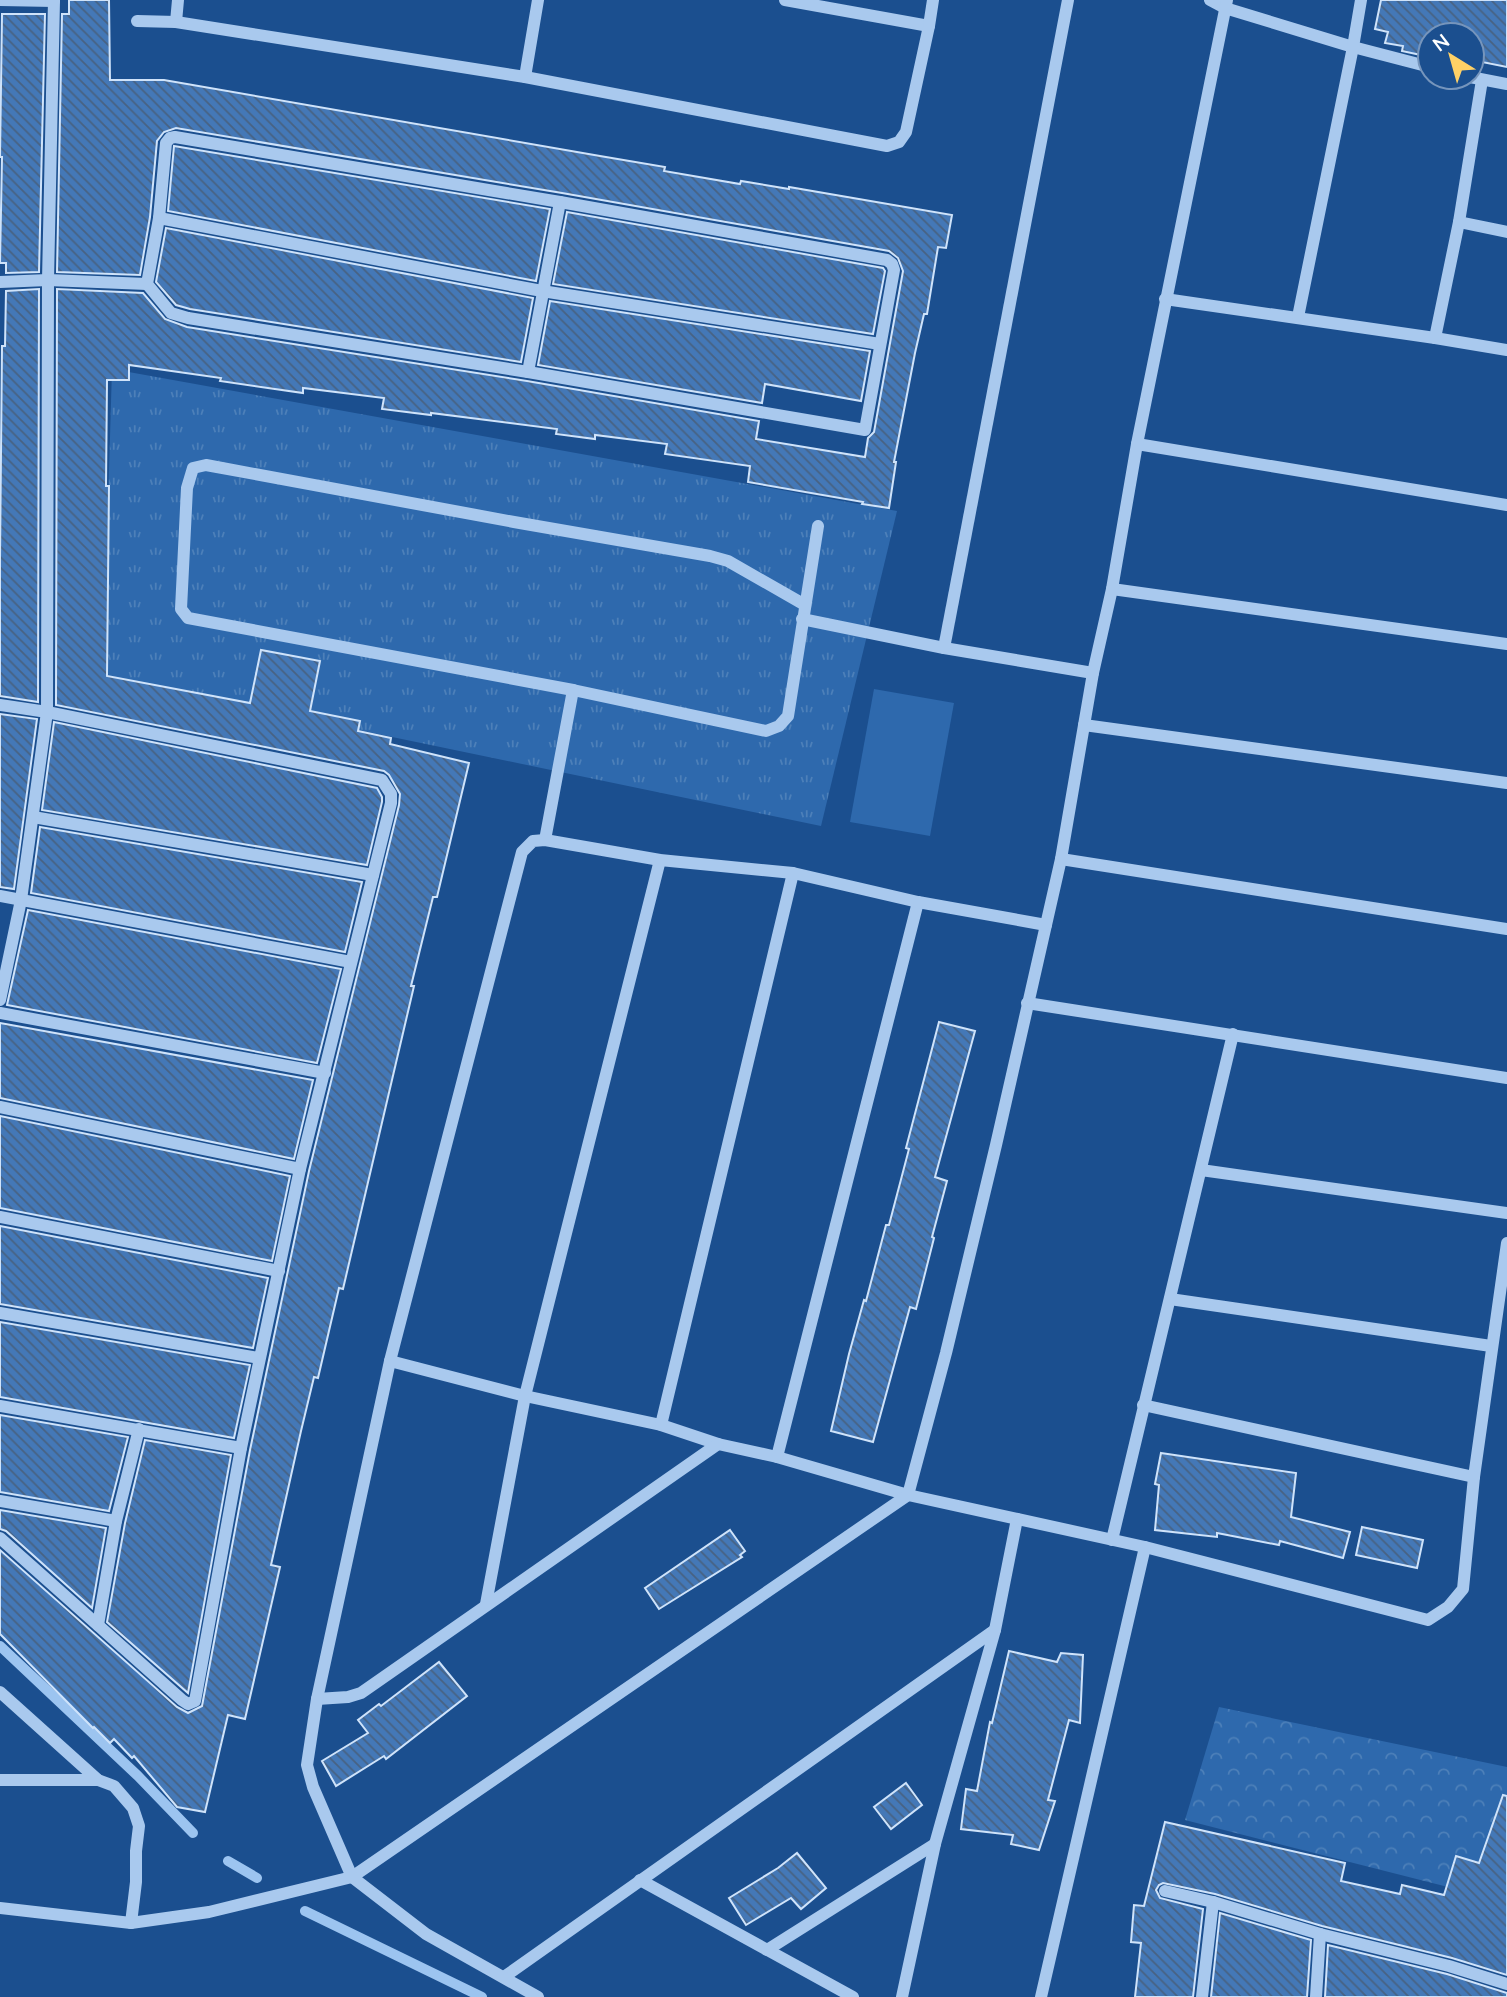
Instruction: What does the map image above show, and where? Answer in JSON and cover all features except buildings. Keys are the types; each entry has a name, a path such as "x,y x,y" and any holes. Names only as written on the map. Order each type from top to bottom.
{"street":[{"path":"0,0 54,1 48,280 47,712 21,900 0,1000"},
{"path":"176,22 178,0"},
{"path":"525,77 538,0"},
{"path":"785,0 929,26"},
{"path":"137,21 176,22 525,77 893,145 899,142 906,132 933,0"},
{"path":"944,648 1068,0"},
{"path":"1210,0 1353,47 1416,63"},
{"path":"1298,317 1361,0"},
{"path":"0,1908 131,1923 209,1912 352,1877 908,1495 946,1353 1061,859 1137,444 1226,4"},
{"path":"1486,80 1507,84"},
{"path":"1435,338 1459,222 1474,91"},
{"path":"0,282 48,280 147,284 171,313 188,318 528,372 865,430 894,270 887,260 175,137 166,143 159,218 147,284"},
{"path":"528,372 560,202"},
{"path":"159,218 542,290 880,344"},
{"path":"1459,222 1507,232"},
{"path":"1165,299 1507,350"},
{"path":"1137,444 1507,505"},
{"path":"805,605 727,561 710,555 206,465 193,468 187,488 181,609 188,618 573,690 766,731 779,726 788,716 818,526"},
{"path":"1112,589 1507,644"},
{"path":"802,620 944,648 1093,673"},
{"path":"545,840 573,690"},
{"path":"0,705 47,712 382,780 391,794 391,803 300,1169 259,1358 195,1701 188,1704 182,1700 0,1538"},
{"path":"1084,725 1507,783"},
{"path":"33,817 373,875"},
{"path":"538,1997 426,1934 352,1877 313,1787 307,1765 317,1699 390,1361 522,852 533,841 545,840 660,860 793,873 918,902 1046,925"},
{"path":"1061,859 1507,929"},
{"path":"486,1604 525,1396 660,860"},
{"path":"661,1426 793,873"},
{"path":"0,896 351,962"},
{"path":"777,1457 918,902"},
{"path":"1027,1003 1507,1078"},
{"path":"0,1013 325,1073"},
{"path":"1112,1540 1233,1034"},
{"path":"0,1107 300,1169"},
{"path":"1201,1170 1507,1213"},
{"path":"0,1217 279,1271"},
{"path":"390,1361 525,1396 661,1426 908,1495 1145,1547 1428,1620 1448,1607 1463,1589 1491,1346 1507,1243"},
{"path":"1170,1299 1491,1346"},
{"path":"0,1313 259,1358"},
{"path":"1143,1405 1475,1477"},
{"path":"0,1406 241,1448"},
{"path":"98,1625 116,1521 139,1429"},
{"path":"317,1699 348,1697 361,1693 718,1444"},
{"path":"0,1501 116,1521"},
{"path":"902,1997 935,1844 995,1630 1017,1519"},
{"path":"1041,1997 1145,1547"},
{"path":"504,1977 995,1630"},
{"path":"0,1692 98,1780"},
{"path":"0,1780 98,1780 114,1786 133,1808 139,1826 131,1923"},
{"path":"767,1950 935,1844"},
{"path":"640,1881 853,1997"},
{"path":"1165,1891 1507,1983"},
{"path":"1202,1997 1213,1902"},
{"path":"1316,1997 1320,1934"}],"green space":[{"path":"112,369 897,511 821,826 103,677"},
{"path":"874,689 954,703 930,836 850,822"},
{"path":"1219,1707 1507,1767 1507,1902 1185,1820"}],"waterway":[{"path":"0,1646 138,1776 193,1833"},
{"path":"228,1861 257,1878"},
{"path":"305,1911 482,1997"}]}
